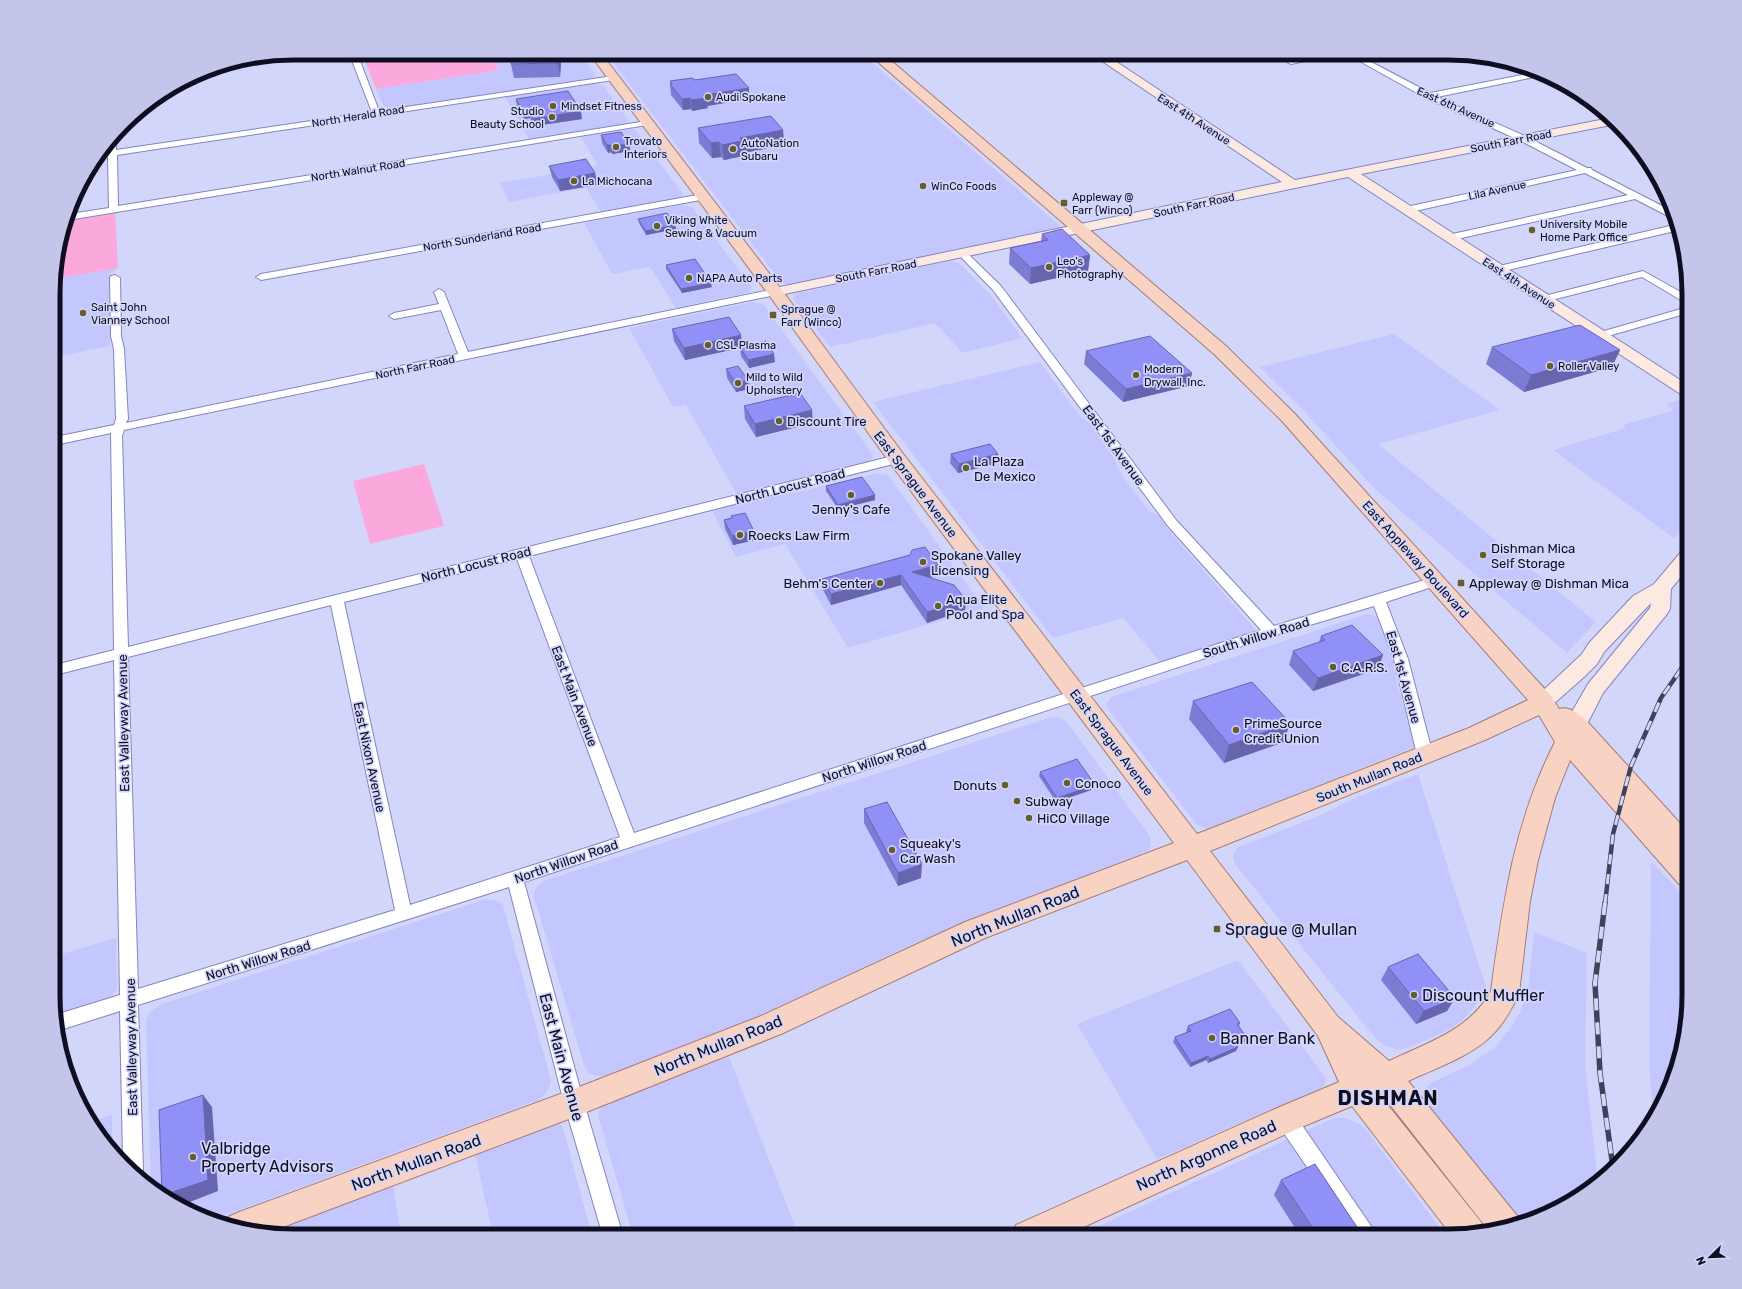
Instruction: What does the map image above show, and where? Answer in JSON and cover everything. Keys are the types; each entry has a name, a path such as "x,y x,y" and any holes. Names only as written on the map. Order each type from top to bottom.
{"main road":[{"name":"East Sprague Avenue","path":"600,60 775,292 897,459 1328,1026 1386,1077 1503,1223"},
{"name":"East Appleway Boulevard","path":"883,60 1220,350 1288,417 1571,732 1682,843"},
{"name":"South Mullan Road","path":"1192,847 1499,725 1543,702"},
{"name":"East Appleway Boulevard","path":"1571,732 1682,869"},
{"name":"North Argonne Road","path":"1042,1229 1286,1119 1386,1077 1462,1041 1480,1028 1496,1008 1505,993 1517,901 1525,860 1543,798 1571,732"},
{"name":"North Mullan Road","path":"247,1225 574,1103 771,1025 975,930 1192,847"},
{"name":"East Sprague Avenue","path":"1328,1026 1357,1089 1466,1228"}],"street":[{"path":"356,60 376,113"},
{"name":"East 4th Avenue","path":"1106,60 1293,184"},
{"path":"1291,62 1303,60"},
{"name":"East 6th Avenue","path":"1360,60 1429,96 1490,122 1588,170 1667,212"},
{"path":"1429,96 1532,76"},
{"name":"North Herald Road","path":"105,155 613,78"},
{"name":"South Farr Road","path":"775,292 1293,184 1607,122"},
{"name":"North Walnut Road","path":"73,216 647,123"},
{"path":"112,146 114,210"},
{"name":"Lila Avenue","path":"1406,210 1588,170"},
{"name":"East 4th Avenue","path":"1350,173 1448,238 1499,269 1682,388"},
{"path":"1448,238 1637,196"},
{"name":"North Sunderland Road","path":"261,277 703,197"},
{"path":"1499,269 1673,229"},
{"name":"East 1st Avenue","path":"963,254 997,288 1172,523 1271,632"},
{"path":"1544,299 1642,274 1682,297"},
{"name":"East Valleyway Avenue","path":"115,278 116,336 119,349 122,419 116,436 133,1165"},
{"path":"439,292 464,357"},
{"name":"North Farr Road","path":"60,440 775,292"},
{"path":"394,316 444,306"},
{"path":"1600,335 1682,312"},
{"name":"North Locust Road","path":"60,669 897,459"},
{"name":"East Main Avenue","path":"521,552 629,840"},
{"path":"1543,702 1590,659 1596,648 1640,601 1661,588 1682,563"},
{"name":"South Willow Road","path":"1077,695 1271,632 1436,581"},
{"path":"1571,732 1595,689 1660,609 1661,588"},
{"name":"East Nixon Avenue","path":"337,600 404,914"},
{"name":"East 1st Avenue","path":"1378,600 1401,659 1425,755"},
{"name":"North Willow Road","path":"62,1022 404,914 1077,695"},
{"name":"East Main Avenue","path":"515,878 574,1103 612,1229"},
{"path":"1286,1119 1361,1229"}],"shaded area":[{"path":"365,60 492,60 500,70 376,89"},
{"path":"585,60 596,76 590,79 391,109 384,106 376,89 500,70 492,61"},
{"path":"611,60 870,60 1059,225 1060,228 791,284 783,284"},
{"path":"595,84 603,85 629,121 625,124 529,139 505,97"},
{"path":"632,129 636,131 683,194 681,197 601,212 586,188 509,202 500,183 589,168 597,164 581,137"},
{"path":"682,205 692,207 752,288 750,292 676,308 650,267 612,274 584,223"},
{"path":"115,212 118,268 61,278 64,248 72,218"},
{"path":"950,261 959,263 989,293 1022,338 963,353 937,325 932,324 830,347 793,298 795,294 799,293"},
{"name":"Saint John Vianney School","path":"118,268 110,274 110,346 60,356 61,278"},
{"path":"752,302 763,304 873,455 869,462 738,496 686,405 673,407 629,328"},
{"name":"Dishman Mica Self Storage","path":"1394,334 1500,410 1378,444 1596,622 1567,653 1374,488 1308,415 1260,367"},
{"path":"1040,362 1078,414 1090,424 1115,460 1122,475 1149,511 1158,515 1171,533 1254,628 1255,632 1162,664 1123,618 1053,638 873,402"},
{"path":"1682,399 1682,528 1674,538 1553,450 1626,428 1623,425 1674,410 1666,404"},
{"path":"424,464 444,526 370,544 353,481"},
{"path":"878,473 888,475 984,608 848,648 785,544 736,557 712,511 778,494 793,493"},
{"path":"1367,614 1375,616 1381,621 1396,660 1396,679 1414,742 1414,747 1215,827 1209,829 1197,825 1106,705 1111,697"},
{"path":"1052,717 1059,717 1068,723 1149,835 1151,840 1150,847 1147,851 910,945 777,1008 729,1028 604,1076 595,1076 589,1073 585,1068 534,897 534,891 538,885 544,881"},
{"path":"1418,774 1486,987 1476,1004 1465,1018 1452,1028 1411,1047 1398,1050 1386,1046 1376,1039 1235,864 1233,857 1234,852 1238,847 1314,818 1357,797"},
{"path":"1651,861 1682,895 1682,995 1678,1041 1670,1070 1652,1109 1649,1060"},
{"path":"486,899 499,901 503,905 551,1081 545,1094 538,1100 219,1217 190,1205 151,1181 146,1022 148,1015 162,1004"},
{"path":"1534,932 1587,953 1585,1065 1597,1175 1565,1198 1520,1218 1426,1102 1424,1091 1429,1084 1471,1064 1494,1048 1510,1029 1520,1012 1528,991"},
{"path":"116,938 117,988 113,995 106,1000 61,1014 60,955"},
{"path":"1238,960 1323,1074 1326,1080 1325,1084 1321,1088 1157,1159 1077,1024"},
{"path":"729,1057 796,1229 631,1229 598,1115 599,1110 604,1105"},
{"path":"112,1115 112,1142 108,1138 96,1120"},
{"path":"1334,1118 1346,1118 1358,1123 1367,1131 1441,1229 1092,1229"},
{"path":"554,1124 560,1124 563,1128 590,1229 491,1229 475,1153"},
{"path":"393,1184 400,1229 278,1228"}],"building":[{"path":"512,60 558,60 558,63 511,64"},
{"path":"736,74 749,88 705,95 707,98 691,100 690,98 682,99 670,84 672,84 670,81 692,78 695,80"},
{"path":"568,91 581,111 533,119 528,111 523,112 516,99"},
{"path":"771,116 783,130 740,138 742,141 722,145 719,142 711,143 698,128"},
{"path":"621,132 629,144 607,145 601,135"},
{"path":"586,159 595,173 558,180 549,166"},
{"name":"Viking White Sewing & Vacuum","path":"667,213 675,225 646,231 638,219"},
{"path":"1062,229 1090,255 1031,268 1010,248 1048,240 1042,234"},
{"name":"NAPA Auto Parts","path":"695,259 711,283 681,289 666,265"},
{"path":"729,317 741,335 684,348 672,329"},
{"path":"1580,325 1620,350 1531,375 1492,347"},
{"path":"1150,336 1192,373 1126,389 1086,351"},
{"path":"766,341 774,354 748,360 740,347"},
{"path":"738,366 748,380 736,383 726,369"},
{"path":"800,393 812,410 755,424 744,406"},
{"path":"990,444 998,454 959,464 951,454"},
{"name":"Jenny's Cafe","path":"862,477 875,495 838,505 826,486"},
{"path":"745,513 754,531 732,536 724,520 732,518 731,516"},
{"path":"925,547 938,565 912,572 954,585 966,600 927,612 901,575 831,594 822,579 910,555 912,550"},
{"path":"1352,625 1383,655 1318,678 1293,651 1325,640 1321,636"},
{"path":"1252,682 1290,723 1229,745 1193,701"},
{"name":"Conoco","path":"1077,759 1095,785 1057,798 1040,772"},
{"path":"887,802 922,864 898,873 864,809"},
{"path":"1418,954 1455,998 1424,1011 1388,967"},
{"name":"Banner Bank","path":"1230,1009 1240,1023 1237,1024 1247,1038 1235,1043 1238,1047 1210,1059 1208,1056 1191,1063 1175,1037 1191,1031 1188,1026"},
{"name":"Valbridge Property Advisors","path":"203,1095 208,1180 169,1193 162,1188 159,1110"},
{"path":"1315,1164 1358,1229 1313,1229 1281,1180"}],"railway":[{"path":"1605,904 1613,834 1631,766 1661,698 1682,668"},
{"path":"1605,903 1595,983 1600,1073 1612,1162"}],"place":[{"name":"Audi Spokane","path":"708,97"},
{"name":"Mindset Fitness","path":"553,106"},
{"name":"Studio Beauty School","path":"552,117"},
{"name":"Trovato Interiors","path":"616,147"},
{"name":"AutoNation Subaru","path":"733,149"},
{"name":"La Michocana","path":"574,181"},
{"name":"WinCo Foods","path":"923,186"},
{"name":"Appleway @ Farr (Winco)","path":"1064,203"},
{"name":"Viking White Sewing & Vacuum","path":"657,226"},
{"name":"University Mobile Home Park Office","path":"1532,230"},
{"name":"Leo's Photography","path":"1049,267"},
{"name":"NAPA Auto Parts","path":"689,278"},
{"name":"Saint John Vianney School","path":"83,313"},
{"name":"Sprague @ Farr (Winco)","path":"773,315"},
{"name":"CSL Plasma","path":"708,345"},
{"name":"Roller Valley","path":"1550,366"},
{"name":"Modern Drywall, Inc.","path":"1136,375"},
{"name":"Mild to Wild Upholstery","path":"738,383"},
{"name":"Discount Tire","path":"779,421"},
{"name":"La Plaza De Mexico","path":"966,468"},
{"name":"Jenny's Cafe","path":"851,495"},
{"name":"Roecks Law Firm","path":"740,535"},
{"name":"Dishman Mica Self Storage","path":"1483,555"},
{"name":"Spokane Valley Licensing","path":"923,562"},
{"name":"Behm's Center","path":"880,583"},
{"name":"Appleway @ Dishman Mica","path":"1461,583"},
{"name":"Aqua Elite Pool and Spa","path":"938,606"},
{"name":"C.A.R.S.","path":"1333,667"},
{"name":"PrimeSource Credit Union","path":"1236,730"},
{"name":"Conoco","path":"1067,783"},
{"name":"Donuts","path":"1005,785"},
{"name":"Subway","path":"1017,801"},
{"name":"HiCO Village","path":"1029,818"},
{"name":"Squeaky's Car Wash","path":"892,850"},
{"name":"Sprague @ Mullan","path":"1217,929"},
{"name":"Discount Muffler","path":"1414,995"},
{"name":"Banner Bank","path":"1212,1038"},
{"name":"Valbridge Property Advisors","path":"193,1157"}],"district":[{"name":"DISHMAN","path":"1388,1098"}]}
